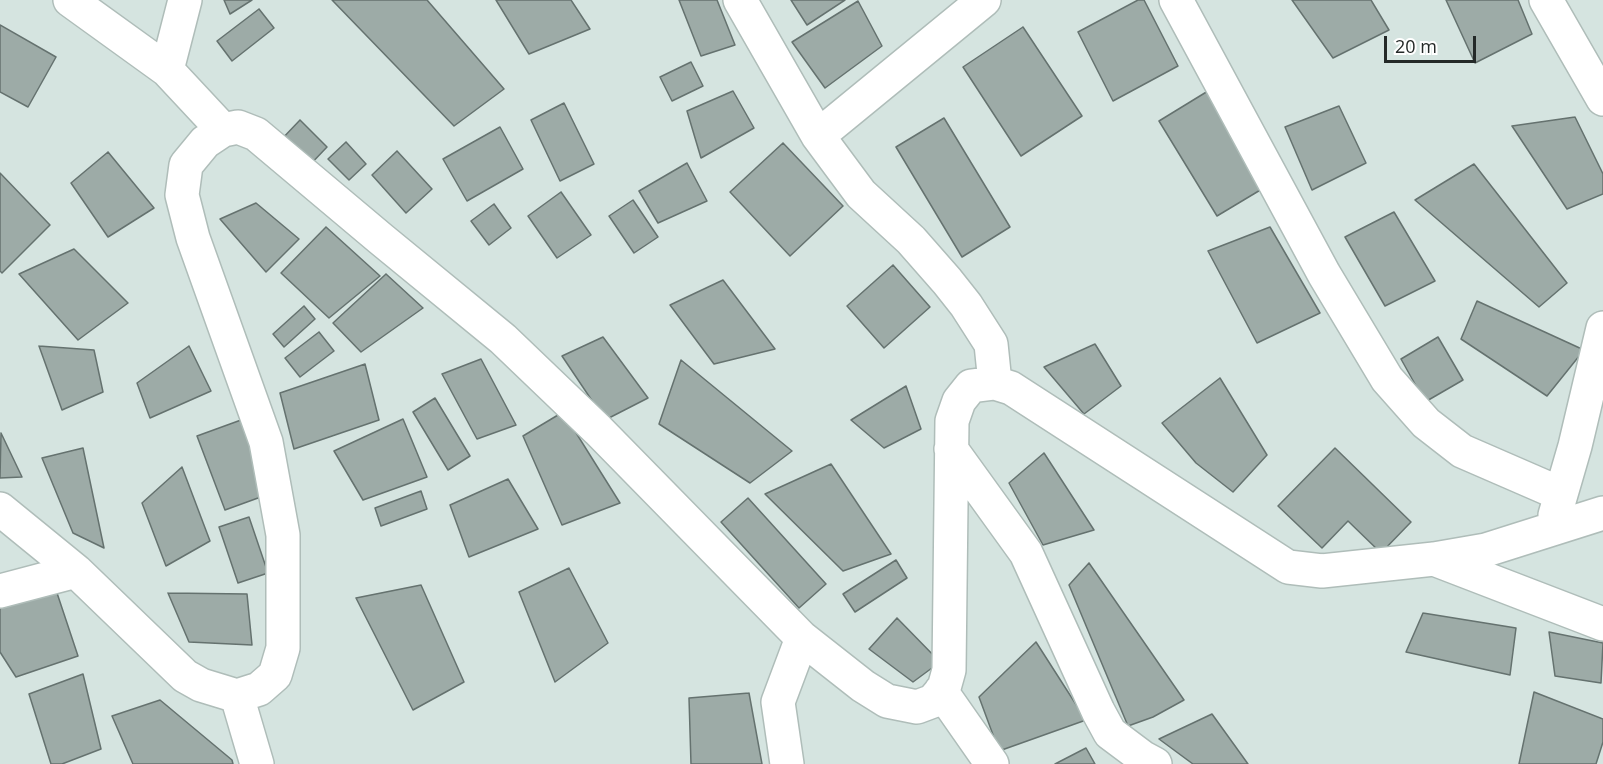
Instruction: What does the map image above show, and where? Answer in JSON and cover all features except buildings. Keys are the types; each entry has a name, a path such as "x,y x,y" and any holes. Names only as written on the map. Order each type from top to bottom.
{"street":[{"path":"70,0 167,70 223,130"},
{"path":"167,70 185,0"},
{"path":"740,0 818,136 861,194 911,240 966,305 991,344 995,383"},
{"path":"818,136 984,0"},
{"path":"1176,0 1324,274 1387,379 1426,423 1462,451 1561,494"},
{"path":"1546,0 1603,99"},
{"path":"0,509 76,571 185,676 201,685 237,696 259,689 275,675 283,648 283,535 266,442 193,238 182,195 186,165 205,142 223,130 238,127 256,134 503,339 598,430 802,638 863,686 887,701 917,707 933,701 941,691 949,670 952,421 963,395 971,386 995,383 1011,388 1288,567 1322,571 1434,560 1486,549 1603,513"},
{"path":"1551,528 1575,446 1603,328"},
{"path":"951,449 1026,553 1110,733 1155,764"},
{"path":"1434,560 1603,624"},
{"path":"0,591 76,571"},
{"path":"787,764 778,702 802,638"},
{"path":"941,691 992,764"},
{"path":"237,696 257,764"}]}
